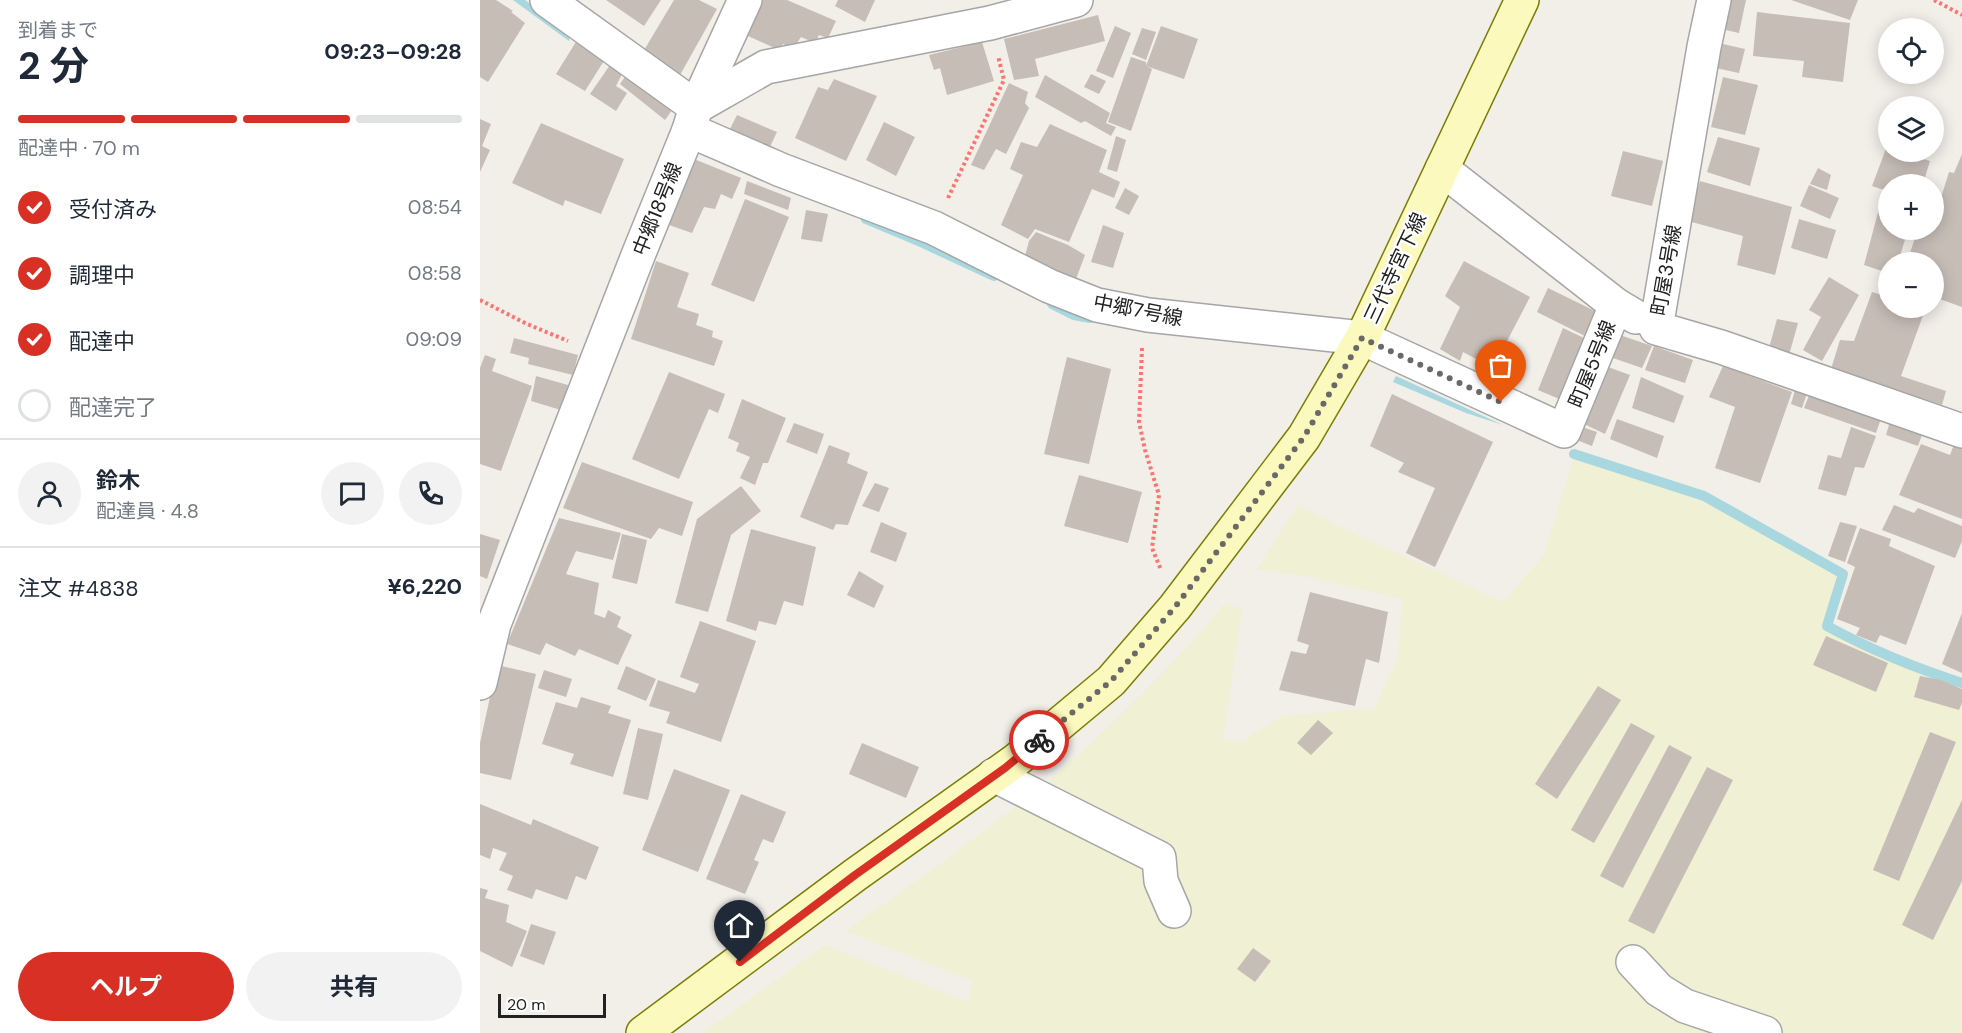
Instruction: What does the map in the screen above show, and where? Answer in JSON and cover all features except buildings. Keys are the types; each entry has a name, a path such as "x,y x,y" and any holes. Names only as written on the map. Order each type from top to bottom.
{"main road":[{"name":"三代寺宮下線","path":"643,1033 994,775 1111,681 1175,607 1304,437 1362,338 1522,0"}],"street":[{"name":"中郷7号線","path":"547,0 693,119 781,170 934,228 1049,286 1097,305 1148,315 1362,338 1564,432"},
{"name":"中郷18号線","path":"480,683 494,624 693,119 745,0"},
{"path":"693,119 766,67 990,23 1076,0"},
{"name":"町屋3号線","path":"1714,0 1656,328 1721,347 1962,431"},
{"path":"1442,169 1616,305"},
{"name":"町屋5号線","path":"1564,432 1616,305 1656,328"},
{"path":"994,775 1159,858 1161,882 1174,911"},
{"path":"1633,962 1659,990 1685,1006 1765,1033"}],"path":[{"path":"1934,0 1962,15"},
{"path":"934,228 1004,80 990,23"},
{"path":"480,300 526,324 599,354"},
{"path":"1148,315 1142,349 1139,422 1159,495 1152,548 1175,607"}],"green space":[{"path":"1573,459 1703,501 1840,575 1824,629 1914,670 1962,684 1962,1033 1780,1033 1623,966 1748,1033 702,1033 825,945 968,1002 973,981 846,931 1019,804 1142,866 1165,925 1192,909 1178,881 1178,853 1045,784 1088,747 1152,684 1225,603 1242,609 1223,740 1242,741 1283,716 1374,708 1398,658 1402,599 1304,576 1257,569 1298,505 1340,527 1503,602 1544,555"}],"water":[{"path":"513,0 525,0 570,34 569,41"},
{"path":"1396,376 1503,425 1466,413 1393,382"}],"waterway":[{"path":"866,219 994,276"},
{"path":"1052,304 1074,315 1090,318"},
{"path":"1574,454 1704,496 1843,574 1827,626 1893,658 1962,683"}],"way so far":[{"path":"1039,740 1111,681 1175,607 1304,437 1362,338 1501,402"}],"route":[{"path":"740,962 855,875 1005,768 1039,740"}]}
